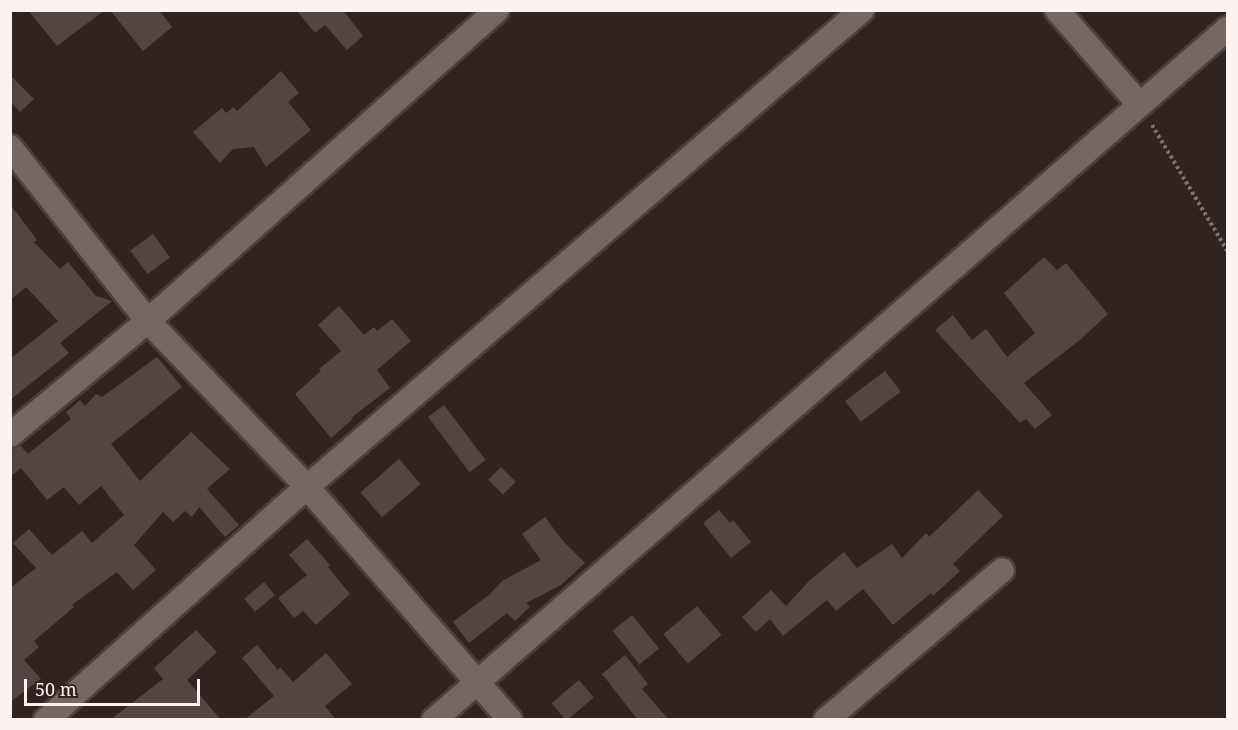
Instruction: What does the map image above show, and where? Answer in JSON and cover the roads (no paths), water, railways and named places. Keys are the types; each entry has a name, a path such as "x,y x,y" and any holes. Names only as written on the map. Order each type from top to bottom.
{"street":[{"path":"10,435 148,321 497,10"},
{"path":"46,720 307,487 862,10"},
{"path":"1057,10 1139,104"},
{"path":"434,720 1227,28"},
{"path":"10,147 148,321 307,487 510,720"},
{"path":"826,720 1002,570"}]}
